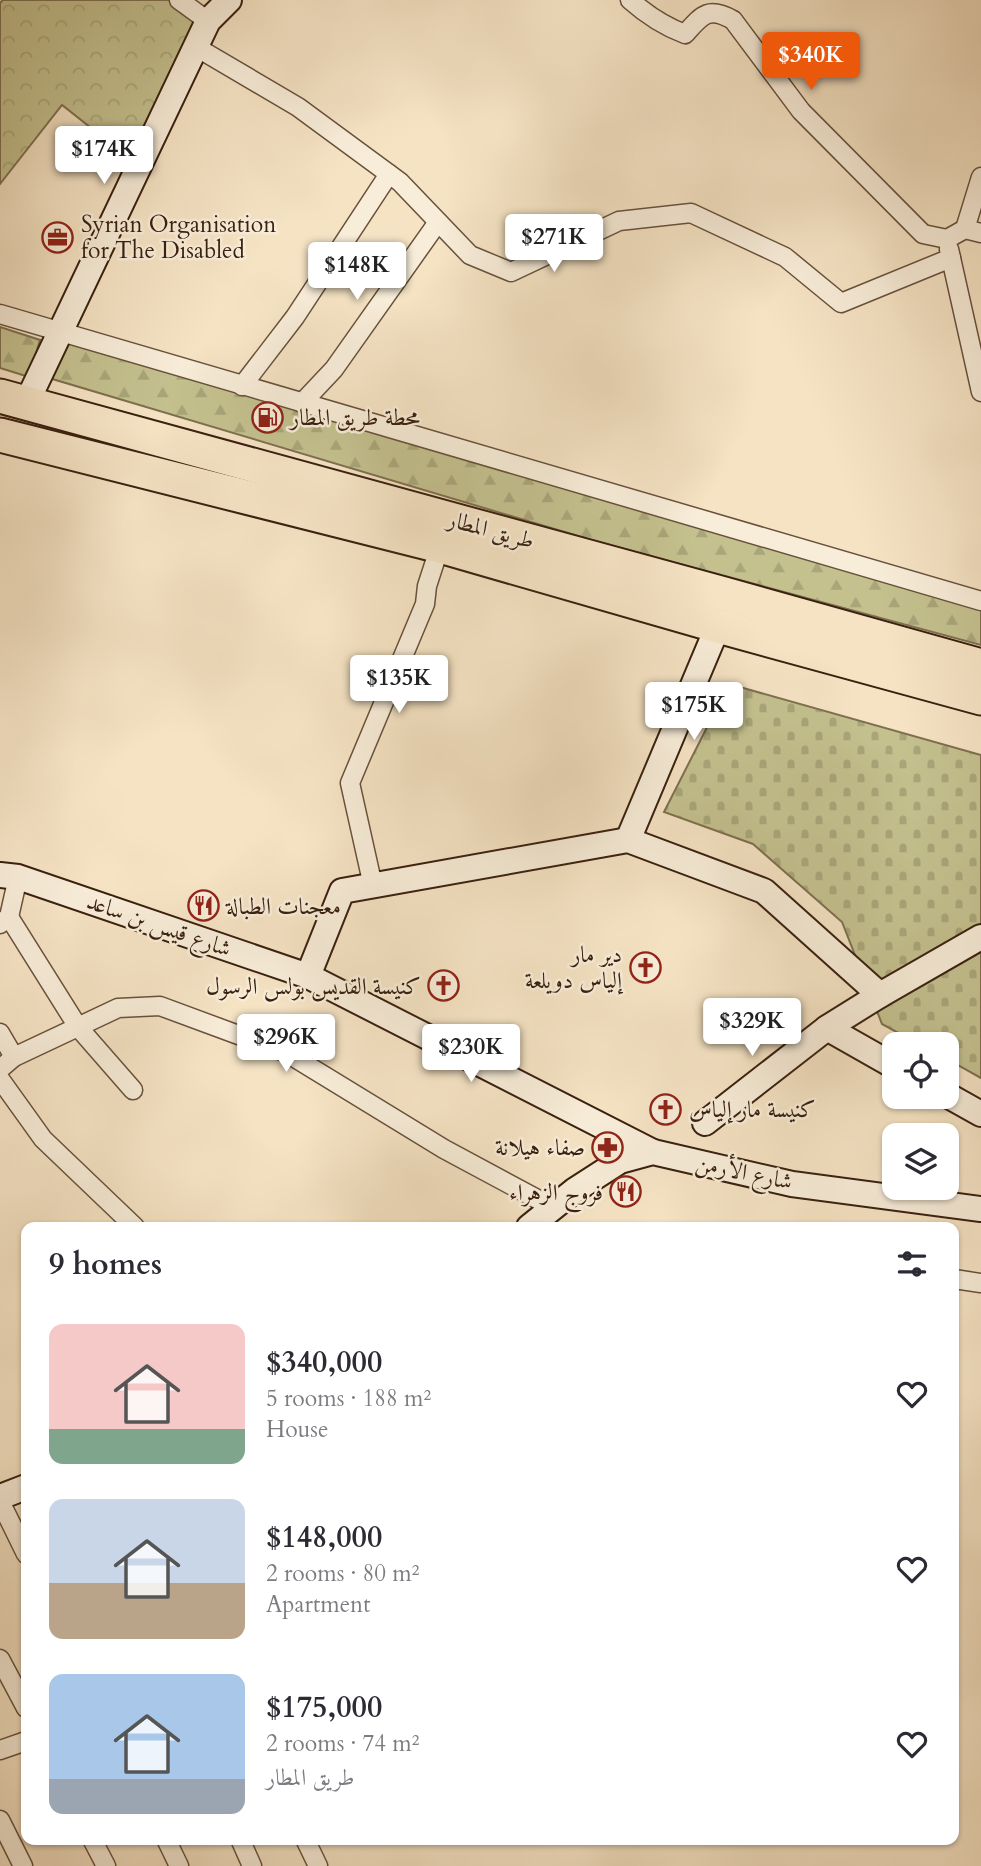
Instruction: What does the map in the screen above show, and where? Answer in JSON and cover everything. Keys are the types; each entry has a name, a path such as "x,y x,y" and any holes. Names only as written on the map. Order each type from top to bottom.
{"highway":[{"name":"طريق المطار","path":"13,400 981,666"},
{"name":"طريق المطار","path":"0,435 440,546 981,698"}],"main road":[{"path":"13,400 60,332 208,21 229,0"},
{"path":"628,841 718,626"},
{"path":"308,976 342,891 628,841 764,891 880,995"},
{"name":"شارع قيس بن ساعد","path":"9,876 308,976 653,1152"},
{"path":"705,1123 827,1028 981,937"},
{"path":"827,1028 882,1059"},
{"path":"959,1102 981,1114"},
{"name":"شارع الأرمن","path":"535,1222 620,1161 653,1152 792,1184 981,1209"},
{"path":"0,1499 21,1489"}],"street":[{"path":"179,0 208,21"},
{"path":"630,0 666,27 685,34 702,15 720,13 733,20 801,111 923,234 947,239 973,231 981,177"},
{"path":"196,47 298,107 400,182 470,255 511,272 619,221 691,213 785,257 841,303 951,258"},
{"path":"242,386 295,317 388,174"},
{"path":"302,403 334,369 438,222"},
{"path":"947,239 981,392"},
{"path":"0,314 981,601"},
{"path":"373,886 350,783 425,604 427,586 440,546"},
{"path":"9,876 4,920 78,1027 133,1090"},
{"path":"0,1033 7,1063 118,1008 160,1006 287,1053 444,1149 552,1208"},
{"path":"0,1079 43,1139 130,1222"},
{"path":"959,1280 981,1283"},
{"path":"0,1499 21,1543"},
{"path":"0,1659 21,1699"},
{"path":"0,1750 21,1743"},
{"path":"0,1820 23,1866"},
{"path":"95,1845 106,1866"},
{"path":"169,1845 179,1866"},
{"path":"243,1845 252,1866"},
{"path":"309,1845 318,1866"}],"green space":[{"path":"3,0 179,0 208,21 139,166 62,105 0,184 0,3"},
{"path":"0,327 40,340 29,377 0,368"},
{"path":"59,332 981,601 981,645 588,539 39,375"},
{"path":"729,684 981,755 981,1078 959,1066 959,1032 896,1032 882,1024 842,922 753,844 664,812"}],"place":[{"name":"Syrian Organisation for The Disabled","path":"58,237"},
{"name":"محطة طريق المطار","path":"267,417"},
{"name":"معجنات الطبالة","path":"203,906"},
{"name":"دير مار إلياس دويلعة","path":"645,967"},
{"name":"كنيسة القديس بولس الرسول","path":"444,986"},
{"name":"كنيسة مار إلياس","path":"666,1109"},
{"name":"صفاء هيلانة","path":"608,1147"},
{"name":"فروج الزهراء","path":"626,1192"}]}
